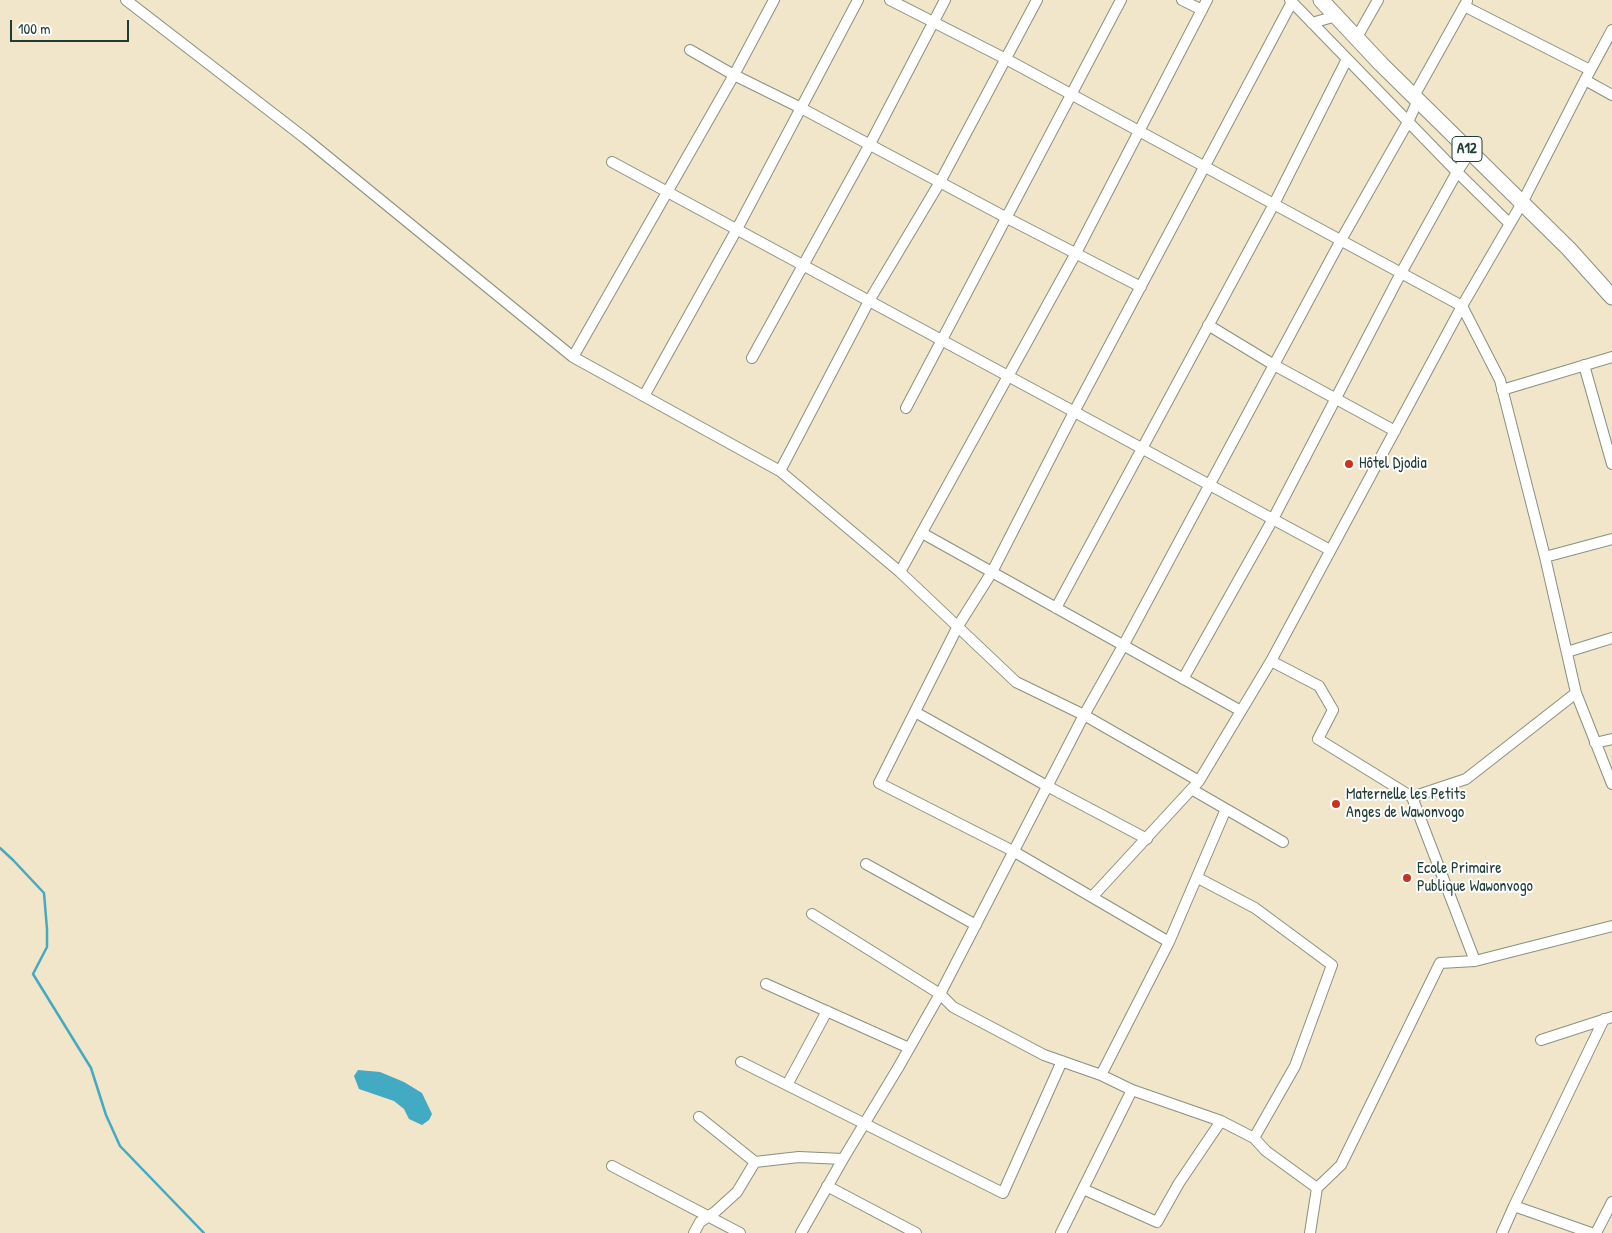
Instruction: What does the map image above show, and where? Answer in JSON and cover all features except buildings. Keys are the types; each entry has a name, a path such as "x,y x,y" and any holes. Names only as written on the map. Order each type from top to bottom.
{"main road":[{"name":"A12","path":"1321,0 1522,203 1612,297"}],"street":[{"path":"126,0 306,139 573,357 780,471 900,572 1016,682 1084,715 1199,781"},
{"path":"573,357 734,75 774,0"},
{"path":"644,396 737,229 858,0"},
{"path":"890,0 1006,59 1462,306 1500,380 1545,557 1576,692 1612,784"},
{"path":"752,358 870,144 945,0"},
{"path":"780,471 870,301 940,182 1037,0"},
{"path":"906,408 1121,0"},
{"path":"1182,0 1202,10"},
{"path":"900,572 1076,253 1207,0"},
{"path":"1357,37 1378,0"},
{"path":"1169,942 1013,851 879,783 958,626 992,572 1074,412 1291,1 1509,223"},
{"path":"801,1233 940,994 1084,715 1341,240 1408,122 1416,98 1466,3 1590,70"},
{"path":"1312,23 1336,16"},
{"path":"1092,897 1193,790 1271,661 1462,306 1522,203 1584,80 1612,30"},
{"path":"690,50 734,75 801,108 1141,287"},
{"path":"1056,608 1274,204 1348,60"},
{"path":"1584,80 1612,95"},
{"path":"1183,679 1273,519 1401,273 1470,152"},
{"path":"612,162 1330,550"},
{"path":"1208,325 1274,365 1395,431"},
{"path":"1502,390 1612,356"},
{"path":"1584,365 1612,464"},
{"path":"922,533 1241,711"},
{"path":"1545,557 1612,539"},
{"path":"1567,652 1612,638"},
{"path":"1271,661 1319,686 1333,710 1318,739 1412,797 1475,961"},
{"path":"1412,797 1466,779 1576,692"},
{"path":"915,712 1047,786 1147,839"},
{"path":"1595,744 1612,739"},
{"path":"1193,790 1283,842"},
{"path":"1101,1075 1169,942 1226,809"},
{"path":"866,864 976,925"},
{"path":"1198,878 1255,908 1332,965 1295,1066 1254,1138"},
{"path":"812,914 940,994 953,1007 1044,1055 1101,1075 1132,1090 1221,1121 1254,1138 1266,1151 1317,1188"},
{"path":"1310,1233 1317,1188 1341,1165 1440,963 1475,961 1612,926"},
{"path":"766,984 909,1048"},
{"path":"787,1085 827,1011"},
{"path":"1541,1040 1608,1018"},
{"path":"1502,1233 1608,1018"},
{"path":"742,1062 1002,1193 1062,1061"},
{"path":"1061,1233 1132,1090"},
{"path":"699,1117 755,1162 799,1157 843,1159"},
{"path":"1083,1189 1157,1222 1179,1183 1221,1121"},
{"path":"694,1233 700,1222 709,1217 737,1192 755,1162"},
{"path":"612,1166 740,1233"},
{"path":"827,1186 916,1233"},
{"path":"1596,1233 1612,1202"},
{"path":"1514,1206 1590,1233"}],"water":[{"path":"358,1070 380,1072 404,1082 422,1093 432,1114 429,1120 422,1125 409,1119 404,1109 394,1101 359,1089 354,1076"}],"waterway":[{"path":"0,848 44,893 47,947 33,974 91,1068 106,1115 120,1146 204,1233"}],"place":[{"name":"Hôtel Djodia","path":"1349,464"},
{"name":"Maternelle les Petits Anges de Wawonvogo","path":"1336,804"},
{"name":"Ecole Primaire Publique Wawonvogo","path":"1407,878"}]}
